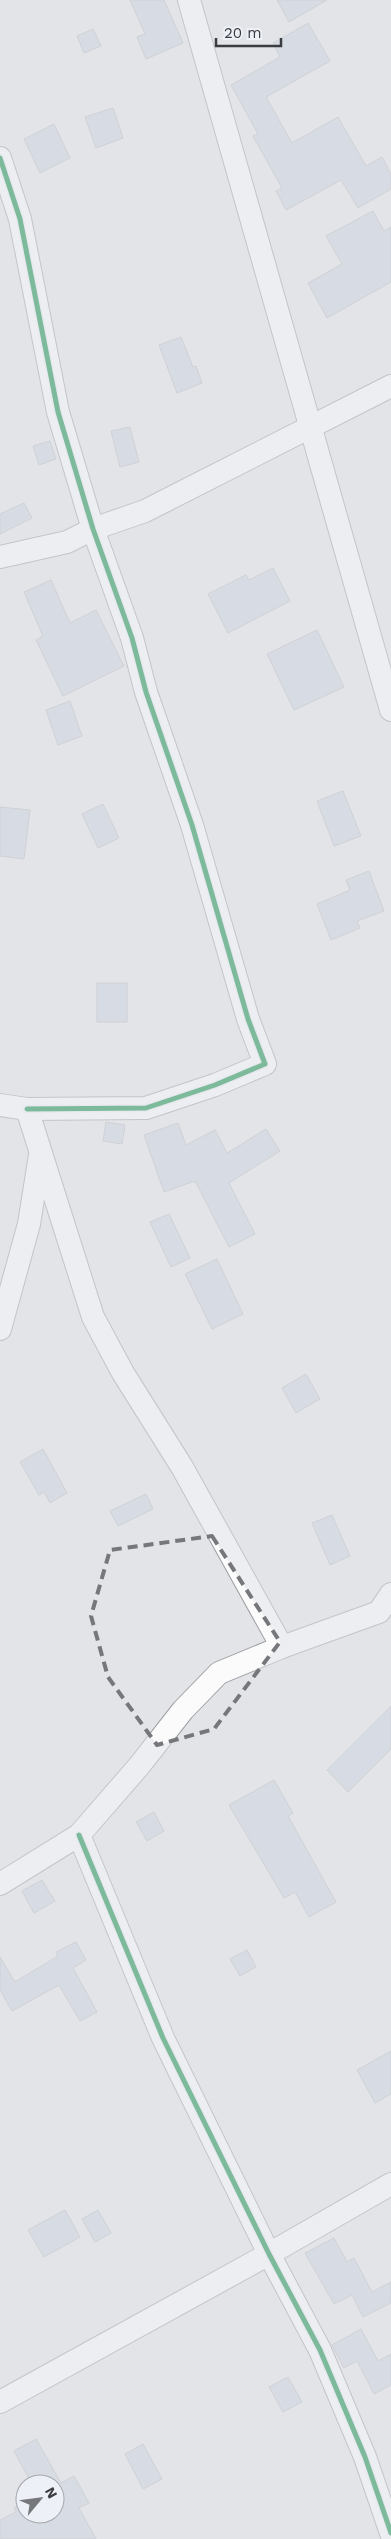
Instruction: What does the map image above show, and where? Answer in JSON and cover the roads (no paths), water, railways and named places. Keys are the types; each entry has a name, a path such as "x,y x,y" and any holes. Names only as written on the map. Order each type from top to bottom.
{"street":[{"path":"190,0 391,710"},
{"path":"0,1105 27,1110 146,1108 215,1085 264,1064 237,982 192,825 146,692 132,638 93,529 58,412 20,219 1,163"},
{"path":"0,557 67,542 93,529 145,510 391,386"},
{"path":"27,1110 93,1317 123,1373 182,1467 282,1646"},
{"path":"0,1329 29,1224 41,1149"},
{"path":"0,1884 79,1835 139,1766 183,1710 219,1673 282,1646 387,1610"},
{"path":"79,1835 163,2038 269,2254 320,2350 365,2457 391,2533"},
{"path":"0,2402 269,2254 391,2184"}]}
